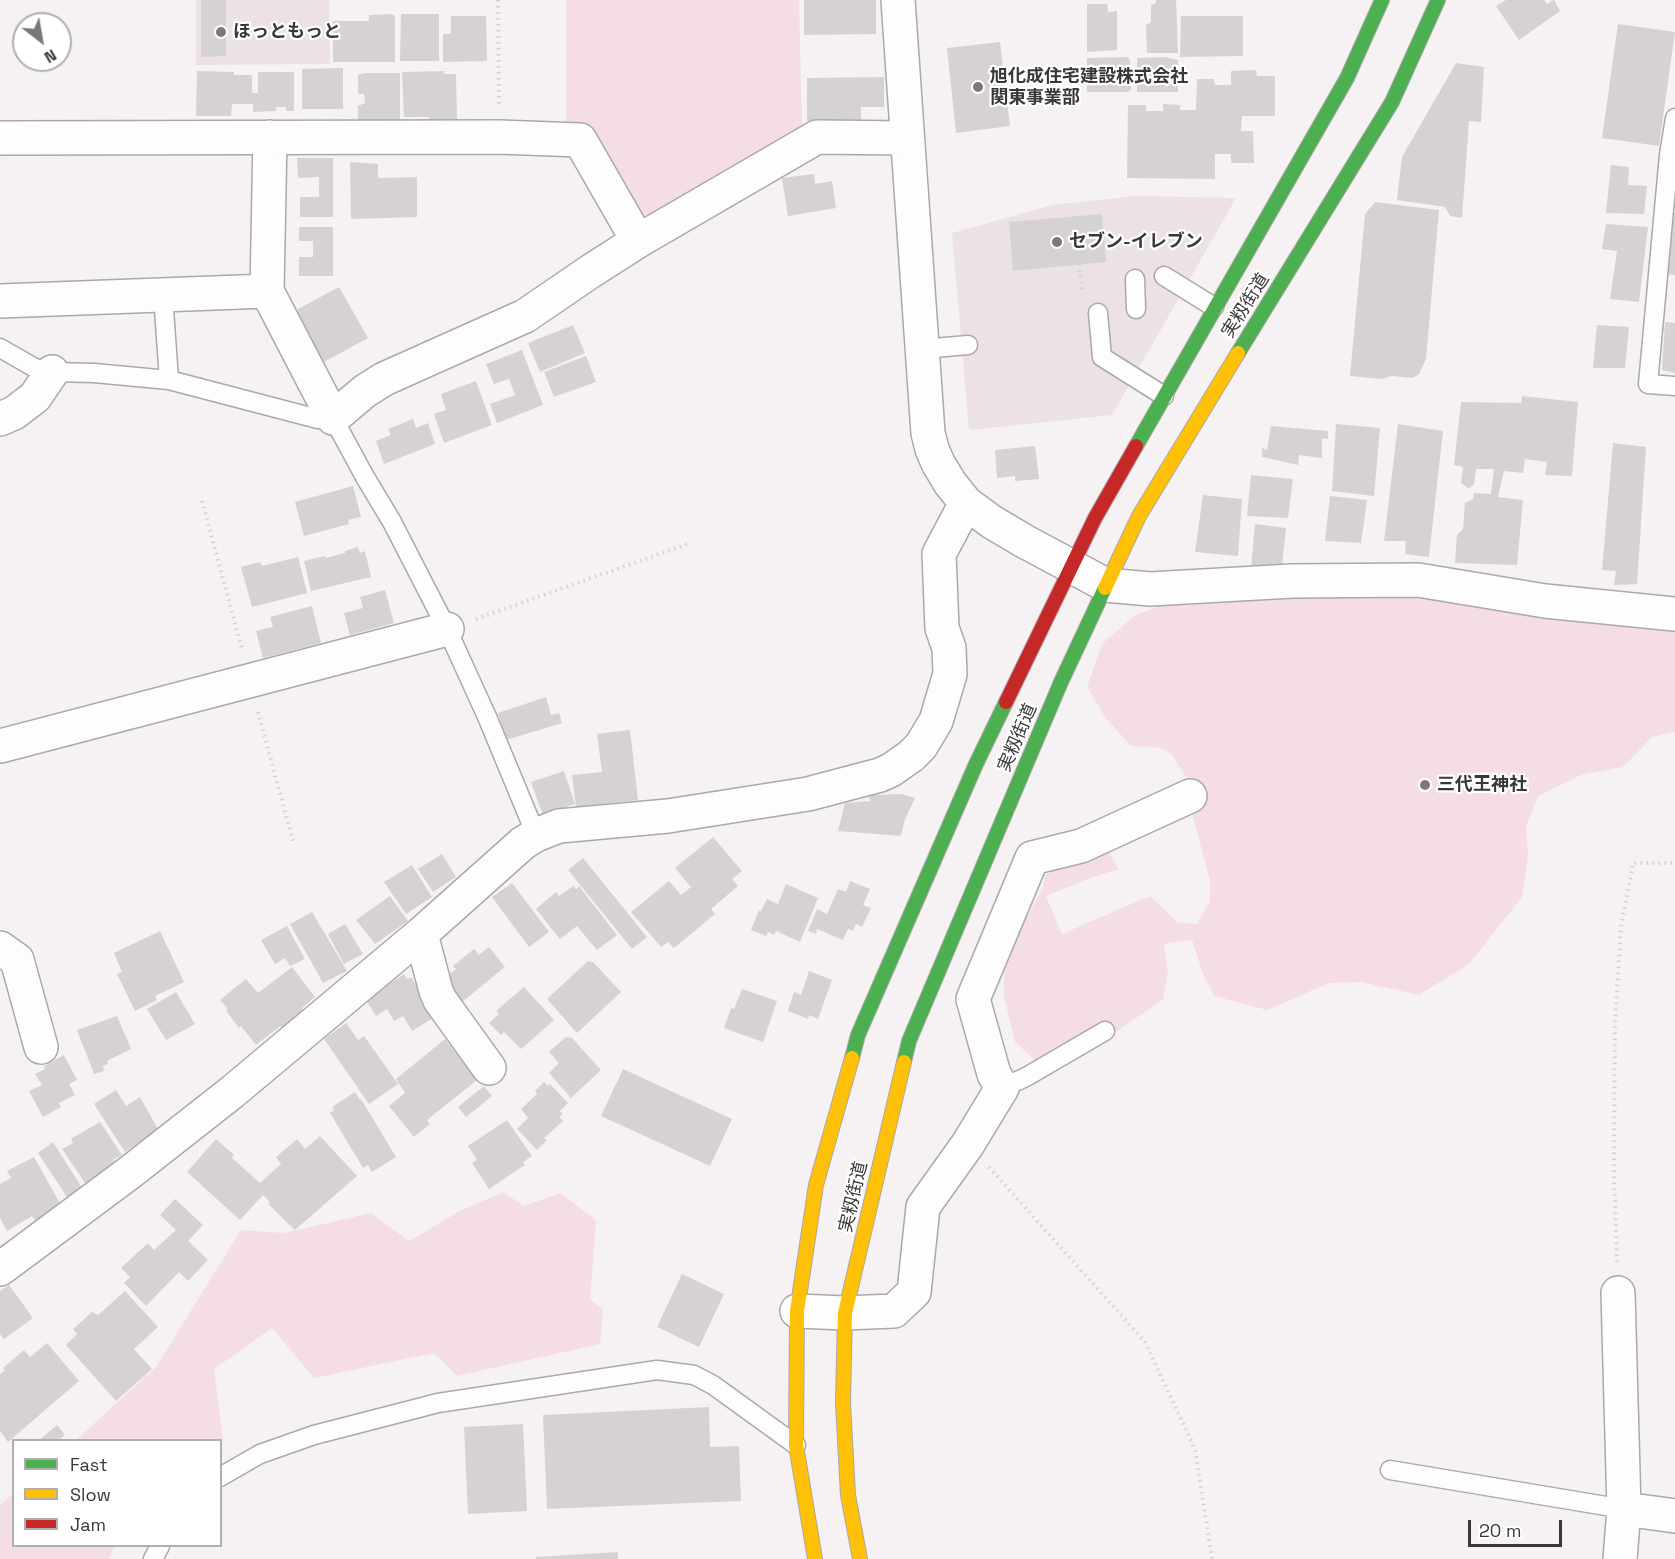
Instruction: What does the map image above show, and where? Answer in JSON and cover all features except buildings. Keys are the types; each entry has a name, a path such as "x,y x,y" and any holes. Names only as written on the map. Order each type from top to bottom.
{"main road":[{"name":"実籾街道","path":"815,1559 796,1445 797,1311 816,1185 858,1035 976,764 1106,495 1347,78 1382,0"},
{"name":"実籾街道","path":"860,1559 848,1495 843,1402 845,1313 909,1041 1061,682 1139,516 1392,102 1438,0"}],"street":[{"path":"898,0 928,433 932,449 950,483 966,503 1024,541 1106,585 1150,589 1292,581 1418,580 1545,601 1675,614"},
{"path":"0,138 499,136 580,140 638,241"},
{"path":"270,137 267,291 333,418 365,391 384,379 525,316 638,241 817,137 907,138"},
{"path":"0,301 267,291"},
{"path":"0,418 14,413 34,397 52,372"},
{"path":"0,1269 129,1173 231,1093 421,934 523,843 536,835 559,826 668,816 808,794 880,775 911,756 921,746 936,721 950,674 950,654 942,628 939,554 966,503"},
{"path":"0,746 447,629"},
{"path":"797,1311 845,1313 894,1311 914,1292 923,1207 968,1144 1002,1088 994,1074 973,999 1032,858 1081,846 1190,796"},
{"path":"421,934 440,1000 489,1068"},
{"path":"0,948 17,960 45,1027"},
{"path":"1618,1293 1624,1509 1620,1559"},
{"path":"1624,1509 1675,1516"}],"lane":[{"path":"1675,118 1668,166 1648,384 1675,386"},
{"path":"1164,276 1215,307"},
{"path":"1135,279 1136,309"},
{"path":"163,295 169,380"},
{"path":"1098,313 1102,357 1164,396"},
{"path":"922,349 968,345"},
{"path":"0,348 35,368 52,372 94,373 169,380 318,419 333,418 397,531 447,629 488,719 536,835"},
{"path":"1002,1088 1026,1077 1105,1031"},
{"path":"222,1476 260,1454 314,1435 438,1403 657,1370 694,1375 713,1385 796,1445"},
{"path":"1390,1470 1624,1509"}],"path":[{"path":"498,0 499,136"},
{"path":"1079,264 1082,295"},
{"path":"202,501 293,841"},
{"path":"447,629 688,544"},
{"path":"1618,1293 1614,1171 1615,1023 1620,927 1633,863 1675,863"},
{"path":"968,1144 1145,1342 1195,1449 1212,1559"}],"shaded area":[{"path":"196,0 329,0 330,64 196,65"},
{"path":"566,0 799,0 802,130 652,217 639,214 592,125 566,125"},
{"path":"1135,196 1236,198 1112,415 969,430 952,233 1052,205"},
{"path":"1274,575 1675,602 1675,732 1652,737 1623,767 1581,775 1538,796 1526,826 1528,856 1522,897 1469,964 1419,995 1361,982 1329,983 1267,1010 1214,996 1203,974 1192,940 1164,944 1168,971 1163,999 1096,1046 1039,1064 1015,1042 1004,996 1004,972 1018,934 1043,887 1045,875 1104,844 1119,869 1046,896 1062,934 1150,896 1178,923 1197,924 1210,901 1210,880 1191,809 1196,793 1171,753 1157,747 1131,746 1105,717 1087,687 1102,644 1134,616 1159,606"},
{"path":"503,1192 524,1206 561,1193 596,1221 590,1299 603,1310 600,1344 457,1376 434,1353 314,1378 272,1328 214,1369 223,1440 222,1442 222,1439 77,1439 156,1367 241,1230 284,1233 371,1213 409,1241 462,1210"},
{"path":"12,1495 12,1547 115,1547 109,1559 0,1559 0,1505"}],"traffic: fast":[{"path":"1136,446 1347,78 1382,0"},
{"path":"1238,353 1392,102 1438,0"},
{"path":"904,1062 909,1041 1061,682 1105,588"},
{"path":"852,1058 858,1035 976,764 1006,702"}],"traffic: slow":[{"path":"1105,588 1139,516 1238,353"},
{"path":"815,1559 796,1445 797,1311 816,1185 852,1058"},
{"path":"860,1559 848,1495 843,1403 845,1313 904,1062"}],"traffic: jam":[{"path":"1006,702 1095,518 1136,446"}],"place":[{"name":"ほっともっと","path":"221,32"},
{"name":"旭化成住宅建設株式会社 関東事業部","path":"978,87"},
{"name":"セブン-イレブン","path":"1057,242"},
{"name":"三代王神社","path":"1425,785"}]}
